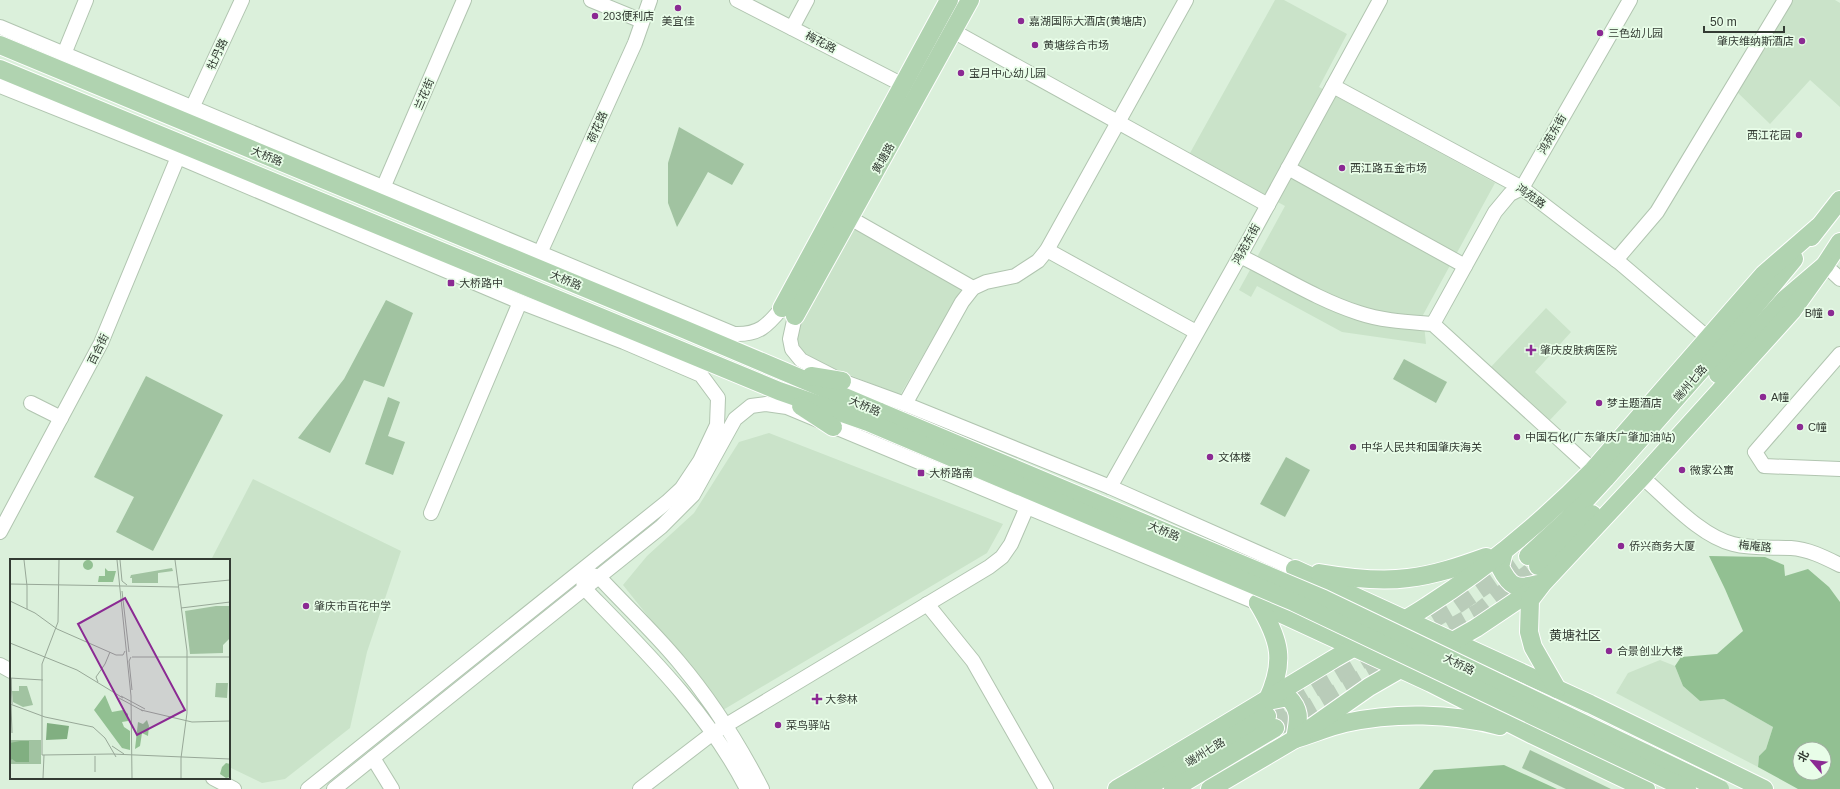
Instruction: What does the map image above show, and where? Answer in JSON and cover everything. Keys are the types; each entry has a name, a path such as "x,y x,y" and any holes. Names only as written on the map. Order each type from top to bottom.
{"main road":[{"name":"黄塘路","path":"789,312 903,85 949,0"},
{"name":"黄塘路","path":"789,312 850,218 970,0"},
{"name":"大桥路","path":"0,45 91,84 507,255 786,373 874,417 1294,602 1687,789"},
{"name":"大桥路","path":"0,69 74,98 205,154 779,391 874,417 1312,593 1720,789"},
{"name":"端州七路","path":"1537,568 1568,520 1692,381 1773,285 1840,200"},
{"path":"1117,789 1269,715 1354,648 1407,619 1439,599 1504,551 1563,500 1593,470 1764,274 1818,227"},
{"name":"端州七路","path":"1537,568 1585,521 1636,467 1785,299 1825,265 1840,242"},
{"path":"1210,789 1295,739 1369,687 1476,628 1537,568 1642,477 1792,310 1825,265"},
{"path":"786,373 842,381"},
{"path":"779,391 833,428"},
{"path":"1504,551 1500,567 1507,581 1518,587 1526,587 1537,568"},
{"path":"1295,569 1356,579 1407,578 1459,566 1504,551"},
{"path":"1537,568 1530,600 1529,632 1533,647 1556,689"},
{"path":"1295,569 1454,640 1590,704 1764,789"},
{"path":"1252,600 1401,669 1533,735 1646,789"},
{"path":"1252,600 1274,632 1278,653 1278,670 1269,715"},
{"path":"1533,735 1531,721 1534,707 1541,696 1556,689"},
{"path":"1269,715 1288,697 1296,705 1299,718 1295,739"},
{"name":"端州七路","path":"1144,789 1269,715"},
{"name":"端州七路","path":"1173,789 1269,715"},
{"path":"1295,739 1344,723 1400,716 1438,716 1480,721 1533,735"}],"street":[{"path":"64,54 86,0"},
{"name":"牡丹路","path":"192,108 242,0"},
{"name":"兰花街","path":"383,188 464,0"},
{"path":"591,0 642,21"},
{"name":"荷花路","path":"540,253 635,43 650,0"},
{"name":"梅花路","path":"737,0 903,85"},
{"path":"792,28 807,0"},
{"path":"905,404 962,302 972,288 986,282 1015,276 1038,261 1047,250 1186,0"},
{"name":"鸿苑东街","path":"1110,487 1240,256 1380,0"},
{"name":"鸿苑东街","path":"1433,324 1495,212 1510,194 1522,188 1630,0"},
{"path":"1616,260 1657,212 1785,0"},
{"path":"0,27 734,334 746,335 760,331 789,312"},
{"path":"953,31 1268,205"},
{"path":"91,84 163,96"},
{"path":"0,85 74,98"},
{"path":"0,85 178,157 520,302 624,342 701,375 718,398 717,425 700,461 682,488 582,572 308,789"},
{"name":"鸿苑路","path":"1333,86 1522,188 1616,260 1708,338"},
{"path":"205,154 266,195"},
{"name":"百合街","path":"0,532 101,344 178,157"},
{"path":"1288,168 1465,266"},
{"path":"455,218 507,255"},
{"path":"850,218 972,288"},
{"path":"1047,250 1196,332"},
{"path":"1240,256 1332,302 1360,314 1398,321 1433,324 1593,470"},
{"path":"1825,265 1840,278"},
{"path":"431,513 520,302"},
{"path":"789,312 792,349 801,360 842,381 905,404 1110,487 1295,569"},
{"path":"686,330 717,327"},
{"path":"624,342 700,358"},
{"path":"1840,354 1755,452 1764,466 1840,469"},
{"path":"31,403 62,418"},
{"path":"334,789 661,527 693,495 735,419 751,406 766,404 787,407 833,428 1252,600 1270,585 1274,574 1274,563 1270,559"},
{"name":"梅庵路","path":"1642,477 1704,531 1716,538 1748,548 1792,548 1806,551 1840,564"},
{"path":"640,789 719,730 1002,557 1011,544 1027,507"},
{"path":"582,572 599,577 678,661 719,730 747,789"},
{"path":"582,572 584,588 665,671 719,730 749,764 762,789"},
{"path":"927,604 973,661 1046,789"},
{"path":"0,665 10,670"},
{"path":"373,758 392,789"},
{"path":"215,779 222,789"},
{"path":"216,779 234,789"}],"shaded area":[{"name":"西江路五金市场","path":"1275,0 1284,0 1347,34 1319,87 1495,183 1423,315 1426,344 1342,332 1257,286 1251,297 1239,290 1285,206 1190,153"},
{"name":"肇庆维纳斯酒店","path":"1789,0 1835,0 1840,3 1840,107 1810,80 1770,124 1735,90"},
{"path":"679,127 744,164 732,185 708,172 677,227 668,203 668,163"},
{"path":"846,222 962,288 900,395 825,365 803,352 796,343 800,303"},
{"path":"386,300 413,313 384,387 364,380 330,453 298,438 344,379"},
{"name":"肇庆皮肤病医院","path":"1546,308 1571,332 1535,372 1567,402 1548,422 1490,368"},
{"path":"1404,359 1447,382 1436,403 1393,379"},
{"path":"146,376 223,415 153,551 116,532 134,497 94,477"},
{"path":"388,397 400,402 388,436 405,442 393,475 365,464"},
{"path":"769,433 1003,524 987,553 723,710 623,585 647,556 694,513 739,442"},
{"path":"1286,457 1310,470 1285,517 1260,504"},
{"name":"肇庆市百花中学","path":"253,479 401,551 367,652 350,728 285,779 262,783 230,767 230,559 212,559"},
{"path":"1660,660 1675,666 1683,686 1700,701 1724,699 1773,727 1766,749 1759,756 1758,767 1616,693 1628,673"},
{"path":"1530,750 1611,789 1566,789 1522,768"}],"green space":[{"path":"1709,556 1765,557 1784,565 1785,576 1808,569 1829,587 1840,602 1840,789 1798,789 1758,767 1759,756 1766,749 1773,727 1724,699 1700,701 1683,686 1675,666 1681,657 1717,654 1743,631"},
{"path":"1504,765 1557,789 1419,789 1434,770"}],"tunnel":[{"path":"1410,633 1454,607 1528,556"},
{"path":"1426,642 1479,612 1538,566"},
{"path":"1267,716 1382,648"},
{"path":"1275,728 1401,656"}],"place":[{"name":"美宜佳","path":"678,8"},
{"name":"203便利店","path":"595,16"},
{"name":"嘉湖国际大酒店(黄塘店)","path":"1021,21"},
{"name":"三色幼儿园","path":"1600,33"},
{"name":"肇庆维纳斯酒店","path":"1802,41"},
{"name":"黄塘综合市场","path":"1035,45"},
{"name":"宝月中心幼儿园","path":"961,73"},
{"name":"西江花园","path":"1799,135"},
{"name":"西江路五金市场","path":"1342,168"},
{"name":"大桥路中","path":"451,283"},
{"name":"B幢","path":"1831,313"},
{"name":"肇庆皮肤病医院","path":"1531,350"},
{"name":"A幢","path":"1763,397"},
{"name":"梦主题酒店","path":"1599,403"},
{"name":"C幢","path":"1800,427"},
{"name":"中国石化(广东肇庆广肇加油站)","path":"1517,437"},
{"name":"中华人民共和国肇庆海关","path":"1353,447"},
{"name":"文体楼","path":"1210,457"},
{"name":"微家公寓","path":"1682,470"},
{"name":"大桥路南","path":"921,473"},
{"name":"侨兴商务大厦","path":"1621,546"},
{"name":"肇庆市百花中学","path":"306,606"},
{"name":"合景创业大楼","path":"1609,651"},
{"name":"大参林","path":"817,699"},
{"name":"菜鸟驿站","path":"778,725"}],"district":[{"name":"黄塘社区","path":"1575,635"}]}
